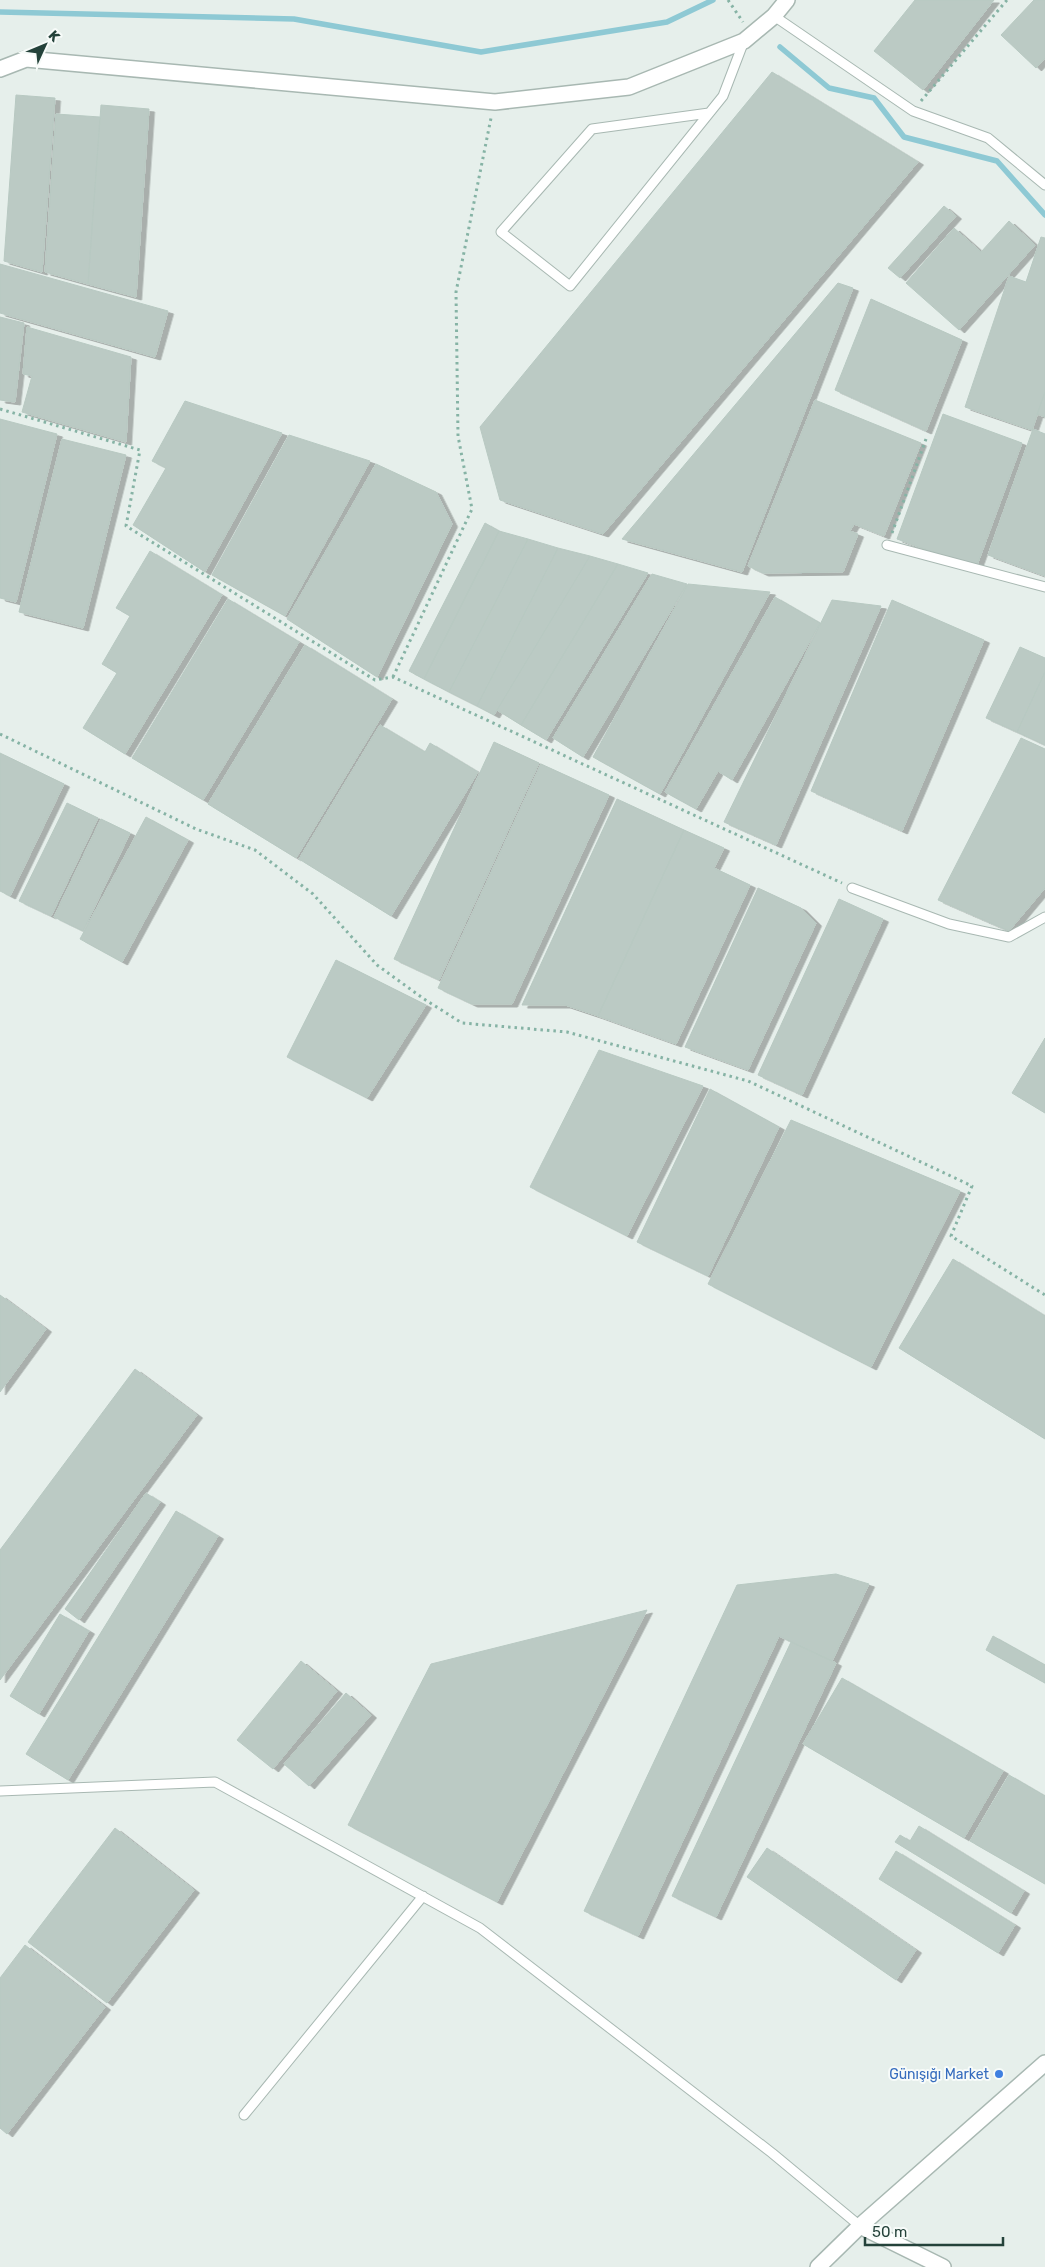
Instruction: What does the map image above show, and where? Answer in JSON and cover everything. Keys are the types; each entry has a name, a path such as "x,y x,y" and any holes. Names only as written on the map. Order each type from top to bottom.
{"street":[{"path":"0,69 26,59 495,102 629,88 744,41 774,16 787,0"},
{"path":"818,2267 860,2226 1045,2063"},
{"path":"860,2226 943,2267"}],"lane":[{"path":"774,16 913,112 988,138 1045,185"},
{"path":"709,113 592,129 501,232 570,286 723,96 744,41"},
{"path":"887,545 1045,587"},
{"path":"852,888 949,924 1009,937 1045,917"},
{"path":"0,1792 215,1782 480,1928 772,2153 860,2226"},
{"path":"244,2115 423,1896"}],"path":[{"path":"728,0 738,16"},
{"path":"913,112 1007,0"},
{"path":"393,677 472,509 458,436 456,292 495,102"},
{"path":"0,409 140,450 126,526 375,680 393,677 852,888"},
{"path":"887,545 926,439"},
{"path":"0,734 196,830 254,850 313,894 378,965 424,999 462,1023 568,1032 748,1081 972,1186 951,1236 1045,1295"}],"building":[{"path":"915,0 994,0 923,90 874,51"},
{"path":"1034,0 1045,0 1045,58 1036,68 1001,35"},
{"path":"772,72 918,162 603,534 500,500 480,427"},
{"path":"16,95 55,98 42,272 4,261"},
{"path":"101,105 149,109 136,297 88,284"},
{"path":"56,114 100,117 88,284 45,272"},
{"path":"944,206 956,216 900,278 888,268"},
{"path":"1009,221 1035,245 959,330 906,283 954,228 981,252"},
{"path":"1041,237 1045,238 1045,392 1032,430 965,407 1009,276 1026,282"},
{"path":"0,264 168,311 155,357 0,313"},
{"path":"838,283 853,288 742,572 622,539"},
{"path":"871,299 962,340 926,431 835,390"},
{"path":"0,317 24,323 15,402 0,400"},
{"path":"27,327 131,357 126,442 22,412 32,376 23,374"},
{"path":"1045,392 1045,417 1037,414"},
{"path":"815,400 921,443 884,536 854,524 850,531 858,534 843,572 763,573 748,566"},
{"path":"185,401 282,433 205,572 133,525 166,468 152,461"},
{"path":"943,414 1022,443 976,568 897,539"},
{"path":"0,419 57,434 16,602 0,598"},
{"path":"1033,429 1045,434 1045,576 988,555"},
{"path":"289,435 370,461 285,616 212,575"},
{"path":"62,439 126,455 83,628 19,612"},
{"path":"376,464 436,492 452,524 377,677 287,619"},
{"path":"485,523 499,531 424,679 409,671"},
{"path":"499,531 528,539 449,692 424,679"},
{"path":"528,539 558,548 477,706 449,692"},
{"path":"558,548 590,556 494,715 477,706"},
{"path":"150,551 222,595 125,754 83,728 117,673 102,664 130,616 116,608"},
{"path":"590,556 618,564 521,725 497,710"},
{"path":"618,564 648,573 546,740 521,725"},
{"path":"652,574 687,584 583,757 553,738"},
{"path":"688,584 770,592 660,794 593,757"},
{"path":"775,597 820,623 732,780 718,771 696,809 665,792"},
{"path":"228,599 299,642 203,800 132,758"},
{"path":"832,600 881,606 776,845 724,822"},
{"path":"892,600 984,640 902,831 811,791"},
{"path":"305,645 392,699 296,858 208,804"},
{"path":"1020,647 1045,658 1045,672 1017,732 986,718"},
{"path":"1045,672 1045,745 1017,732"},
{"path":"380,725 425,752 430,743 478,772 391,916 299,859"},
{"path":"1021,738 1045,749 1045,888 1009,931 938,900"},
{"path":"494,742 539,763 439,980 394,959"},
{"path":"0,753 64,784 10,896 0,891"},
{"path":"541,764 609,795 512,1004 472,1004 438,988"},
{"path":"617,799 684,830 598,1016 565,1005 522,1005"},
{"path":"67,803 98,818 51,916 19,901"},
{"path":"146,817 188,840 122,962 80,939"},
{"path":"101,819 130,833 83,931 54,917"},
{"path":"684,830 724,848 714,868 750,885 676,1044 598,1016"},
{"path":"758,888 801,908 816,923 748,1070 685,1047"},
{"path":"839,899 883,919 802,1095 758,1075"},
{"path":"336,960 426,1005 367,1098 287,1057"},
{"path":"1045,1038 1045,1113 1012,1093"},
{"path":"599,1050 703,1086 627,1236 530,1187"},
{"path":"710,1089 779,1127 708,1276 637,1242"},
{"path":"791,1120 960,1191 871,1367 708,1284"},
{"path":"953,1259 1045,1316 1045,1439 899,1348"},
{"path":"0,1295 46,1329 0,1392"},
{"path":"135,1369 197,1415 0,1680 0,1550"},
{"path":"146,1493 160,1502 79,1620 65,1609"},
{"path":"176,1511 218,1536 68,1780 26,1754"},
{"path":"836,1574 869,1584 832,1661 779,1636 638,1936 584,1911 737,1585"},
{"path":"647,1610 497,1902 348,1825 431,1664"},
{"path":"60,1614 89,1631 39,1714 10,1696"},
{"path":"993,1636 1045,1665 1045,1683 986,1650"},
{"path":"791,1642 836,1663 716,1917 672,1896"},
{"path":"301,1661 337,1691 273,1769 237,1740"},
{"path":"842,1678 1003,1771 964,1838 803,1744"},
{"path":"346,1693 371,1715 309,1786 284,1764"},
{"path":"1009,1775 1045,1796 1045,1884 970,1841"},
{"path":"919,1826 1024,1891 1011,1913 895,1842 900,1835 910,1841"},
{"path":"115,1828 194,1890 107,2003 28,1942"},
{"path":"767,1848 916,1950 896,1980 747,1877"},
{"path":"896,1851 1015,1925 998,1953 879,1879"},
{"path":"25,1945 105,2007 7,2134 0,2128 0,1978"}],"waterway":[{"path":"0,12 294,19 481,52 667,22 713,0"},
{"path":"780,47 829,88 874,98 904,137 997,161 1045,215"}],"place":[{"name":"Günışığı Market","path":"999,2074"}]}
